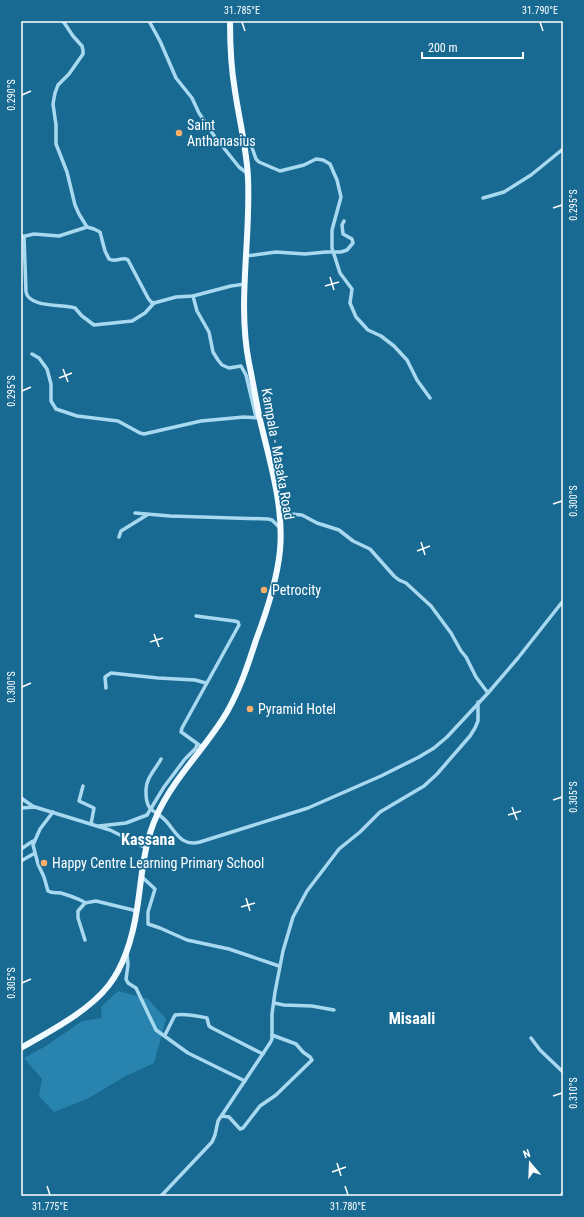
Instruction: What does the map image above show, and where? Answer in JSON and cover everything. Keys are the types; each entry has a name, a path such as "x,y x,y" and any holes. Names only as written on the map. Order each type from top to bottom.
{"main road":[{"name":"Kampala - Masaka Road","path":"21,1048 68,1019 95,1000 113,979 127,952 137,911 146,848 157,814 165,799 200,746 227,711 238,692 274,586 280,549 279,513 258,417 245,335 244,317 249,206 248,174 233,76 230,21"}],"street":[{"path":"64,21 73,36 82,46 83,50 83,54 69,74 58,85 53,104 56,125 56,144 67,172 75,206 87,226 100,232 105,251 109,259 114,261 124,258 128,260 148,298 154,304"},
{"path":"149,21 160,41 178,82 192,98 199,113 215,137 239,167 248,174"},
{"path":"243,140 250,142 256,159 259,162 280,171 304,165 316,159 326,161 332,167 341,197 332,230 331,243 340,272 352,289 350,303 356,317 368,330 381,336 389,342 407,360 417,380 430,398"},
{"path":"483,198 498,195 512,187 531,175 563,149"},
{"path":"246,256 276,252 306,254 341,252 347,250 353,243 352,239 343,234 342,225 344,221"},
{"path":"87,226 59,236 34,234 23,237 27,297 31,300 50,305 75,308 82,316 94,325 132,321 145,313 154,304 176,297 193,296 231,286 246,284"},
{"path":"32,354 39,358 47,369 50,379 50,398 53,406 59,410 77,416 118,422 144,434 201,421 258,417 246,375 241,366 228,368 218,360 213,352 209,332 197,311 193,296"},
{"path":"279,513 302,515 317,523 339,530 353,541 370,549 394,576 406,583 431,606 451,633 476,677 488,693"},
{"path":"134,514 268,519 272,520 280,528"},
{"path":"119,537 121,531 148,515"},
{"path":"161,759 147,784 145,791 147,799 151,810 165,820 178,837 183,840 196,843 308,808 381,776 419,757 447,737 518,658 563,601"},
{"path":"99,826 126,823 147,815 164,787 197,746 200,746 181,730 239,625 238,622 234,621 196,616"},
{"path":"106,688 105,677 111,673 195,680 206,683"},
{"path":"162,1196 212,1142 218,1122 270,1043 280,966 293,917 307,891 339,849 360,832 380,812 424,786 437,774 470,736 475,728 478,721 478,702"},
{"path":"83,786 79,801 94,808 90,824"},
{"path":"21,798 35,807 110,830 146,848"},
{"path":"21,808 35,807"},
{"path":"21,849 33,842 53,812"},
{"path":"33,842 38,864 48,891 53,894 61,893 81,900 85,903"},
{"path":"21,861 35,853"},
{"path":"141,876 155,889 148,912 148,924 187,940 229,949 280,966"},
{"path":"85,940 78,918 78,911 85,903 96,901 137,911"},
{"path":"127,952 128,965 126,975 128,983 136,988 156,1030 188,1053 245,1081"},
{"path":"274,1003 284,1005 312,1006 334,1010"},
{"path":"165,1035 175,1015 185,1014 207,1018 209,1026 212,1028 263,1054"},
{"path":"222,1116 228,1117 240,1128 243,1128 260,1106 276,1095 312,1060 296,1044 272,1035"},
{"path":"531,1038 551,1061 556,1064 558,1069 563,1072"}],"shaded area":[{"path":"118,991 148,999 166,1019 154,1063 124,1077 87,1099 54,1112 39,1096 42,1079 24,1058 46,1046 82,1021 102,1018 101,1007"}],"place":[{"name":"Saint Anthanasius","path":"179,133"},
{"name":"Petrocity","path":"264,590"},
{"name":"Pyramid Hotel","path":"250,709"},
{"name":"Happy Centre Learning Primary School","path":"44,863"}],"district":[{"name":"Kassana","path":"148,839"},
{"name":"Misaali","path":"412,1018"}]}
